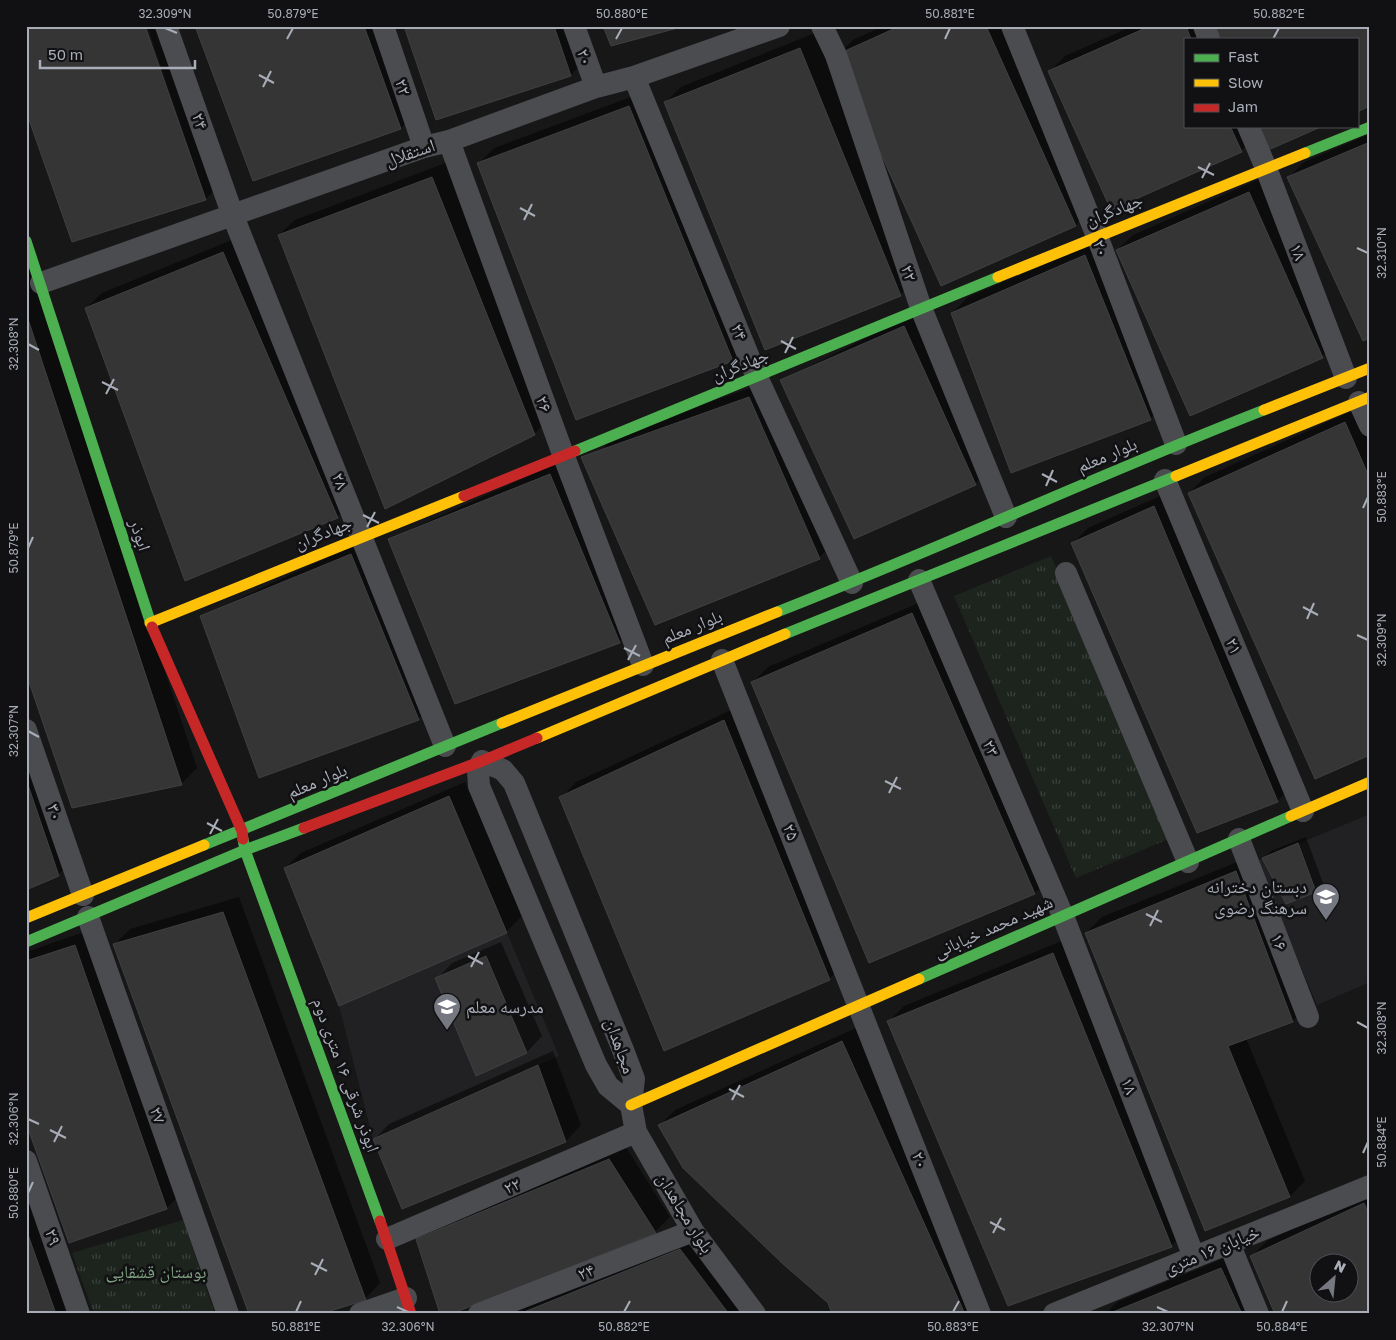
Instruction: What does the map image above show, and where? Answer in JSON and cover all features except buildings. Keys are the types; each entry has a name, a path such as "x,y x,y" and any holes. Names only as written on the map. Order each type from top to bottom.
{"street":[{"name":"۲۴","path":"166,26 234,216"},
{"name":"۲۲","path":"383,26 424,147"},
{"name":"۲۰","path":"574,26 596,87"},
{"name":"۲۲","path":"822,26 836,55 921,308 1006,517"},
{"name":"۲۰","path":"1012,26 1097,236 1176,444"},
{"path":"1204,26 1209,38"},
{"name":"استقلال","path":"41,283 424,147 449,141 596,87 634,77 774,27"},
{"name":"۲۴","path":"634,77 757,377 852,583"},
{"name":"جهادگران","path":"150,622 757,377 1097,236 1370,127"},
{"name":"۱۸","path":"1249,128 1370,426"},
{"name":"۲۶","path":"449,141 563,454 643,665"},
{"name":"۲۸","path":"234,216 445,746"},
{"name":"ابوذر","path":"26,241 150,622 242,831"},
{"name":"بلوار معلم","path":"26,942 245,850 482,761 722,660 1166,480 1356,391 1370,368"},
{"name":"بلوار معلم","path":"26,918 643,665 852,583 1176,444 1356,391"},
{"name":"۲۱","path":"1166,480 1303,811"},
{"path":"947,541 960,563"},
{"path":"1066,573 1188,862"},
{"name":"۲۳","path":"919,580 1063,916"},
{"name":"۲۵","path":"722,660 859,1005"},
{"name":"۳۰","path":"26,730 83,895"},
{"path":"472,735 482,761"},
{"name":"مجاهدان","path":"482,761 504,770 514,783 634,1079 631,1105 608,1086 596,1065 479,786 478,771 482,761"},
{"name":"شهید محمد خیابانی","path":"631,1105 1370,782"},
{"name":"ابوذر شرقی ۱۶ متری دوم","path":"242,831 245,850 387,1239 408,1306"},
{"name":"۱۶","path":"1239,839 1308,1017"},
{"name":"۱۸","path":"1063,916 1194,1257"},
{"name":"۲۷","path":"88,917 228,1314"},
{"name":"۲۰","path":"859,1005 980,1314"},
{"name":"بلوار مجاهدان","path":"631,1105 636,1132 694,1231 755,1314"},
{"name":"۲۲","path":"387,1239 636,1132"},
{"name":"۲۹","path":"26,1161 79,1314"},
{"name":"خیابان ۱۶ متری","path":"1059,1313 1370,1186"},
{"name":"۲۴","path":"480,1314 694,1231"},
{"path":"1229,1243 1258,1314"},
{"path":"360,1314 408,1306"}],"shaded area":[{"name":"دبستان دخترانه سرهنگ رضوی","path":"1370,814 1370,982 1317,1005 1256,861"},
{"name":"مدرسه معلم","path":"507,933 559,1056 373,1139 339,1006"}],"green space":[{"path":"1051,556 1171,838 1076,878 954,596"},
{"name":"بوستان قشقایی","path":"183,1220 215,1314 94,1314 72,1253"}],"traffic: fast":[{"path":"1305,153 1370,127"},
{"path":"26,241 152,627"},
{"path":"575,451 998,277"},
{"path":"777,612 1264,410"},
{"path":"785,634 1176,476"},
{"path":"204,845 502,723"},
{"path":"919,979 1291,816"},
{"path":"26,942 245,850 304,828"},
{"path":"243,839 245,850 380,1221"}],"traffic: slow":[{"path":"998,277 1305,153"},
{"path":"1264,410 1370,368"},
{"path":"1176,476 1370,397"},
{"path":"150,623 464,496"},
{"path":"502,723 777,612"},
{"path":"537,738 785,634"},
{"path":"1291,816 1370,782"},
{"path":"26,918 204,845"},
{"path":"631,1105 919,979"}],"traffic: jam":[{"path":"464,496 575,451"},
{"path":"152,627 242,831 243,839"},
{"path":"304,828 482,761 537,738"},
{"path":"380,1221 411,1314"}],"place":[{"name":"دبستان دخترانه سرهنگ رضوی","path":"1326,921"},
{"name":"مدرسه معلم","path":"447,1031"}]}
